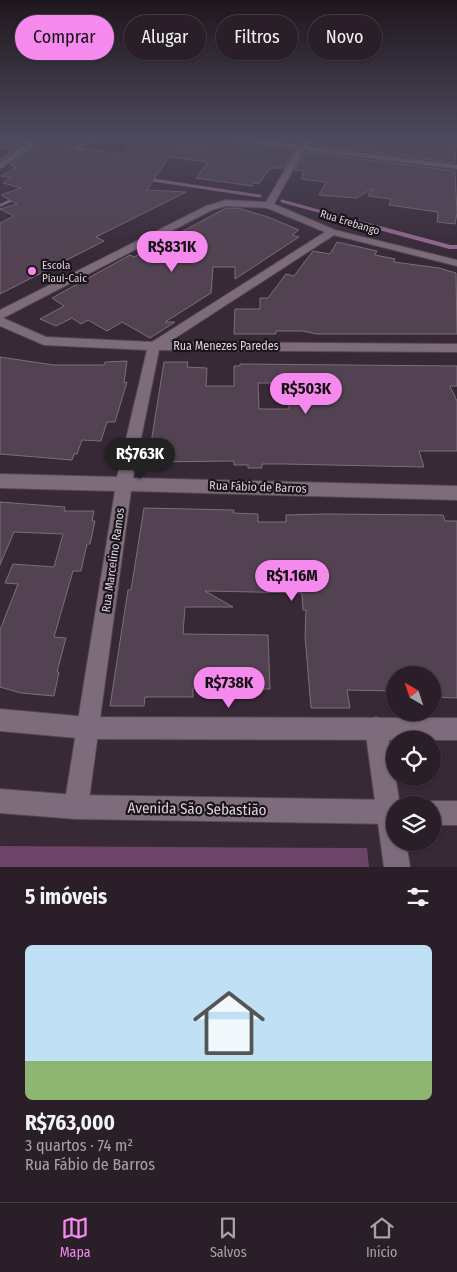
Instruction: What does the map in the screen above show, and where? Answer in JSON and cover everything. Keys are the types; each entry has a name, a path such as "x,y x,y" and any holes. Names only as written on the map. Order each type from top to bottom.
{"street":[{"path":"269,205 285,177"},
{"name":"Rua Erebango","path":"0,315 208,208 226,203 269,205 332,232 457,263"},
{"path":"154,346 332,232"},
{"name":"Rua Menezes Paredes","path":"0,321 44,340 154,346 457,348"},
{"name":"Rua Marcelino Ramos","path":"76,807 124,483 154,346"},
{"name":"Rua Fábio de Barros","path":"0,481 457,493"},
{"path":"0,720 88,728 376,728 457,730"},
{"path":"376,728 388,796"},
{"name":"Avenida São Sebastião","path":"0,801 76,807 386,812"},
{"path":"441,813 457,813"},
{"path":"395,851 397,867"}],"shaded area":[{"path":"0,846 367,848 369,867 0,867"}],"building":[{"name":"Escola Piaui-Caic","path":"8,177 155,177 147,190 186,192 96,237 104,241 0,294 0,223 14,216 0,209 17,204 1,195 21,188 3,183 11,178"},
{"name":"Escola Piaui-Caic","path":"263,177 259,184 254,183 252,186 196,178"},
{"path":"302,177 455,177 457,213 455,224 437,222 438,212 389,205 391,199 368,196 373,188 357,198 319,195 326,182 301,179"},
{"path":"226,208 238,208 268,217 299,230 292,235 299,237 235,279 235,267 213,267 211,293 165,322 175,322 150,338 122,322 107,331 88,320 81,324 72,318 56,326 40,319 64,306 52,298 130,255 134,257"},
{"path":"337,242 377,251 375,255 395,259 394,262 439,268 456,273 457,334 316,334 303,331 276,331 276,334 234,334 235,309 260,309 260,298 268,298 286,274 294,276 313,251 330,254"},
{"path":"0,357 54,365 104,365 105,362 127,361 124,383 127,382 115,422 107,422 101,441 82,440 77,454 74,454 72,460 0,454"},
{"path":"164,362 188,362 187,367 207,368 206,386 234,386 234,366 240,366 240,364 457,366 457,386 450,386 457,401 457,451 419,451 424,467 262,464 262,468 248,468 248,465 234,465 234,461 148,462","holes":["258,383 287,383 289,409 259,409"]},
{"path":"0,502 65,507 64,511 94,511 92,521 95,521 90,544 87,544 81,571 73,571 54,637 66,638 57,672 59,672 54,696 21,693 0,687 0,630 18,584 5,583 13,564 54,567 63,534 14,532 0,565"},
{"path":"144,508 234,510 233,513 258,514 258,522 286,522 286,515 443,515 445,521 457,521 457,698 441,697 441,666 386,666 386,691 347,690 350,708 311,708 305,636 306,610 303,610 302,593 205,591 233,607 185,607 183,634 268,635 270,689 193,688 193,697 145,697 144,706 110,706 128,590 131,590"}],"waterway":[{"path":"146,179 260,196"},
{"path":"1,205 16,198"},
{"path":"282,201 351,220"},
{"path":"346,219 450,247 457,247"}],"place":[{"name":"Escola Piaui-Caic","path":"32,271"}]}
